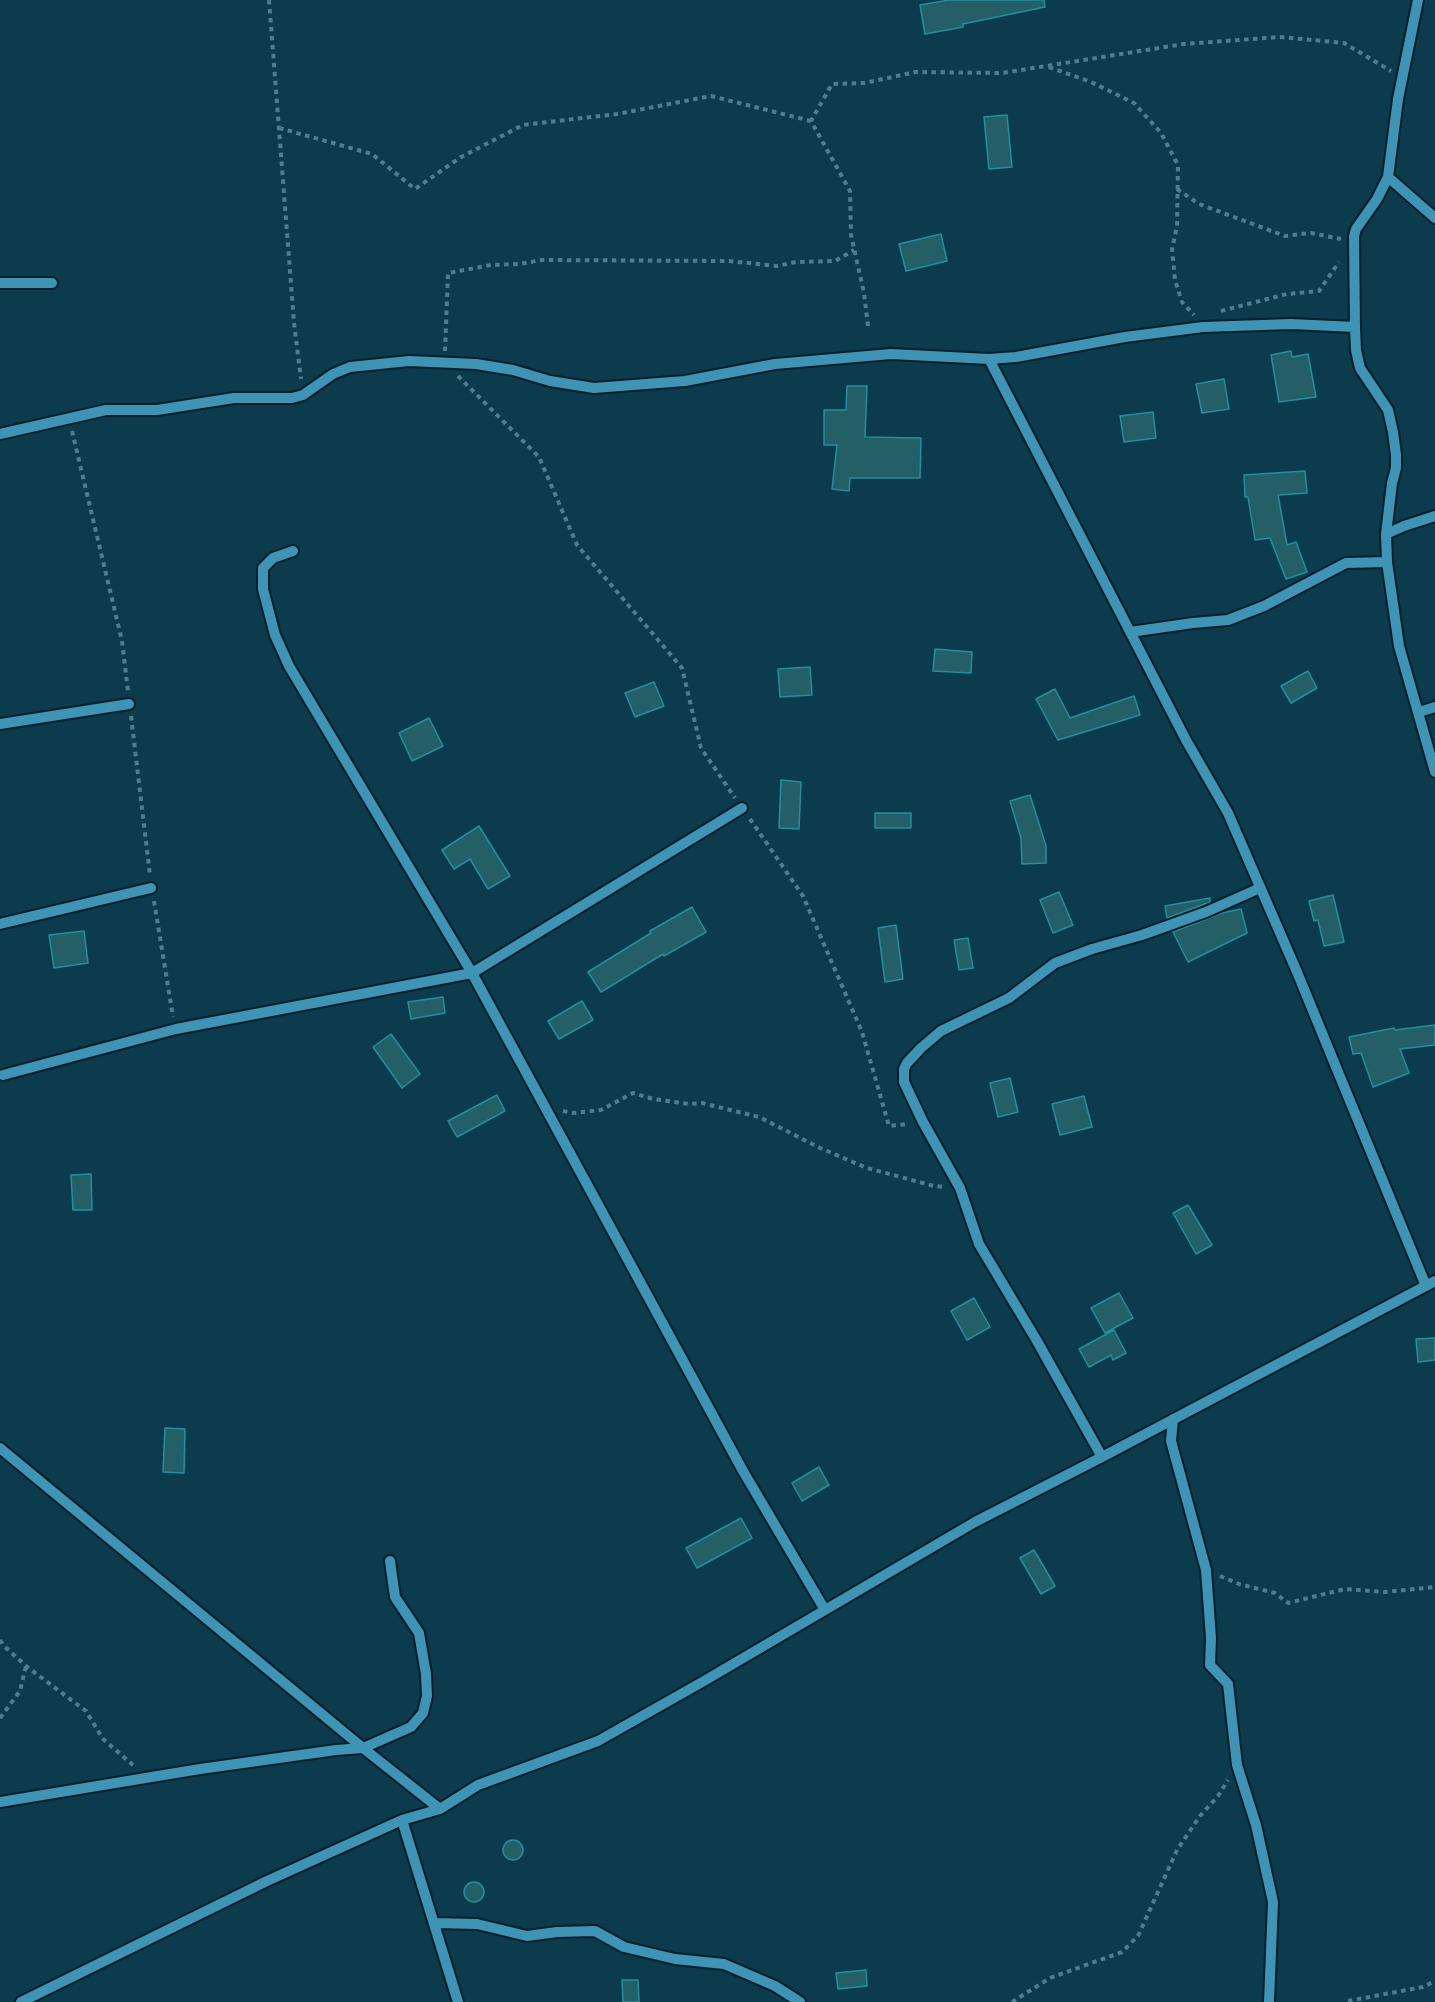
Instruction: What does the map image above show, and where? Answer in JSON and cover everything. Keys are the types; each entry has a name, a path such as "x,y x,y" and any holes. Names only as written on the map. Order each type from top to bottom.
{"street":[{"path":"1418,0 1402,78 1388,177 1377,199 1356,229 1354,241 1355,327 1360,368 1388,410 1396,455 1386,534 1387,562 1399,646 1435,772"},
{"path":"1388,177 1435,218"},
{"path":"0,283 52,283"},
{"path":"0,434 106,410 157,410 234,398 292,398 303,395 333,374 350,368 409,361 476,364 513,370 549,381 594,388 685,381 775,364 891,354 989,359 1016,357 1125,337 1203,327 1291,324 1355,327"},
{"path":"21,2002 267,1881 402,1820 440,1809 478,1785 597,1741 975,1522 1430,1283 1228,813 1186,740 989,359"},
{"path":"1386,534 1435,516"},
{"path":"293,551 273,558 263,568 263,589 275,635 289,666 472,973 743,1472 825,1610"},
{"path":"1130,632 1228,620 1264,606 1346,563 1387,562"},
{"path":"0,724 129,704"},
{"path":"1419,712 1435,707"},
{"path":"3,1075 176,1029 472,973 742,808"},
{"path":"0,924 151,888"},
{"path":"1102,1457 979,1244 960,1188 923,1122 904,1082 904,1069 921,1048 941,1031 1009,998 1055,963 1206,912 1260,888"},
{"path":"1173,1419 1171,1441 1206,1570 1211,1638 1210,1665 1228,1684 1237,1765 1256,1825 1273,1902 1269,2002"},
{"path":"0,1448 440,1809"},
{"path":"0,1802 155,1776 363,1748 411,1727 423,1713 427,1696 419,1633 395,1597 390,1561"},
{"path":"402,1820 458,2002"},
{"path":"434,1923 477,1924 527,1936 595,1931 624,1947 675,1959 724,1964 775,1986 800,2002"}],"path":[{"path":"269,0 294,323 303,395"},
{"path":"811,121 832,84 864,83 916,72 1002,73 1184,44 1280,37 1344,43 1402,78"},
{"path":"1049,67 1091,82 1134,103 1161,133 1178,165 1177,226 1172,249 1174,280 1182,302 1197,318"},
{"path":"279,128 372,154 415,189 461,157 523,125 617,114 711,96 811,121 850,191 851,235 864,292 868,326"},
{"path":"1176,188 1199,204 1285,236 1311,232 1354,241"},
{"path":"1217,312 1287,294 1319,291 1339,263 1347,247 1354,241"},
{"path":"854,250 835,261 796,262 777,266 729,261 542,260 491,265 448,273 444,362 539,457 577,545 682,668 701,748 803,896 862,1032 889,1126 923,1122"},
{"path":"69,419 122,641 151,888 176,1029"},
{"path":"546,1109 573,1113 601,1110 633,1093 653,1100 702,1103 759,1117 820,1148 876,1171 934,1186 960,1188"},
{"path":"1206,1570 1239,1584 1275,1593 1288,1603 1345,1589 1384,1592 1435,1587"},
{"path":"0,1640 26,1666 86,1711 103,1739 129,1763 155,1776"},
{"path":"0,1718 20,1691 26,1666"},
{"path":"1012,2002 1050,1978 1122,1952 1138,1936 1177,1850 1200,1815 1218,1796 1237,1765"},
{"path":"1348,2001 1423,1987 1435,1981"}],"building":[{"path":"949,0 1044,0 1045,7 925,34 920,5"},
{"path":"1007,115 1012,167 989,169 984,117"},
{"path":"941,234 947,261 906,271 899,244"},
{"path":"1291,351 1292,357 1308,354 1316,397 1279,402 1271,355"},
{"path":"1224,379 1229,409 1202,413 1196,384"},
{"path":"847,386 867,386 865,437 921,438 920,478 850,478 849,491 832,489 837,445 824,445 824,410 846,410"},
{"path":"1153,412 1156,438 1124,442 1120,416"},
{"path":"1305,471 1307,493 1278,495 1287,545 1296,542 1307,572 1286,579 1270,538 1255,540 1248,497 1245,497 1244,475"},
{"path":"935,649 972,652 971,673 933,671"},
{"path":"810,667 812,695 780,697 778,669"},
{"path":"1308,671 1317,688 1291,703 1281,686"},
{"path":"654,682 664,706 635,717 625,693"},
{"path":"1055,689 1070,718 1134,696 1140,715 1058,740 1036,699"},
{"path":"429,718 443,746 412,761 399,733"},
{"path":"781,780 801,782 799,829 779,828"},
{"path":"1030,795 1046,846 1046,863 1022,864 1021,838 1010,801"},
{"path":"875,813 911,813 911,828 875,828"},
{"path":"479,826 510,876 488,889 470,859 454,869 442,850"},
{"path":"1059,892 1073,925 1053,933 1040,900"},
{"path":"1333,895 1344,942 1324,946 1318,920 1314,921 1309,901"},
{"path":"1210,898 1210,902 1167,918 1165,906"},
{"path":"692,907 706,932 664,956 663,954 601,992 588,972 651,933 650,931"},
{"path":"1241,909 1247,933 1188,962 1173,932 1222,913"},
{"path":"896,925 903,979 885,982 878,928"},
{"path":"84,931 88,963 54,968 49,935"},
{"path":"968,938 973,968 959,970 954,940"},
{"path":"443,997 445,1013 411,1019 408,1002"},
{"path":"582,1001 593,1020 559,1039 548,1021"},
{"path":"1435,1025 1435,1045 1400,1049 1409,1073 1373,1087 1361,1053 1353,1054 1349,1037 1394,1028 1395,1030"},
{"path":"391,1034 420,1074 402,1088 373,1047"},
{"path":"1010,1078 1018,1112 998,1117 990,1083"},
{"path":"497,1095 505,1111 457,1137 448,1121"},
{"path":"1084,1096 1092,1127 1060,1135 1052,1104"},
{"path":"91,1174 92,1210 73,1210 71,1175"},
{"path":"1188,1205 1212,1245 1196,1254 1173,1213"},
{"path":"1119,1293 1133,1318 1105,1333 1091,1308"},
{"path":"974,1298 990,1327 967,1340 951,1311"},
{"path":"1114,1330 1126,1353 1113,1360 1111,1355 1089,1367 1079,1349"},
{"path":"1435,1338 1435,1360 1418,1362 1416,1339"},
{"path":"165,1428 185,1429 184,1473 163,1472"},
{"path":"819,1467 829,1485 802,1501 792,1483"},
{"path":"741,1518 752,1538 697,1568 686,1548"},
{"path":"1034,1550 1055,1586 1041,1594 1020,1558"},
{"path":"509,1840 517,1840 523,1846 523,1854 517,1860 509,1860 503,1854 503,1846"},
{"path":"474,1882 481,1885 484,1892 481,1899 474,1902 467,1899 464,1892 467,1885"},
{"path":"866,1970 867,1986 838,1989 836,1973"},
{"path":"622,1980 638,1980 639,2002 623,2002"}]}
